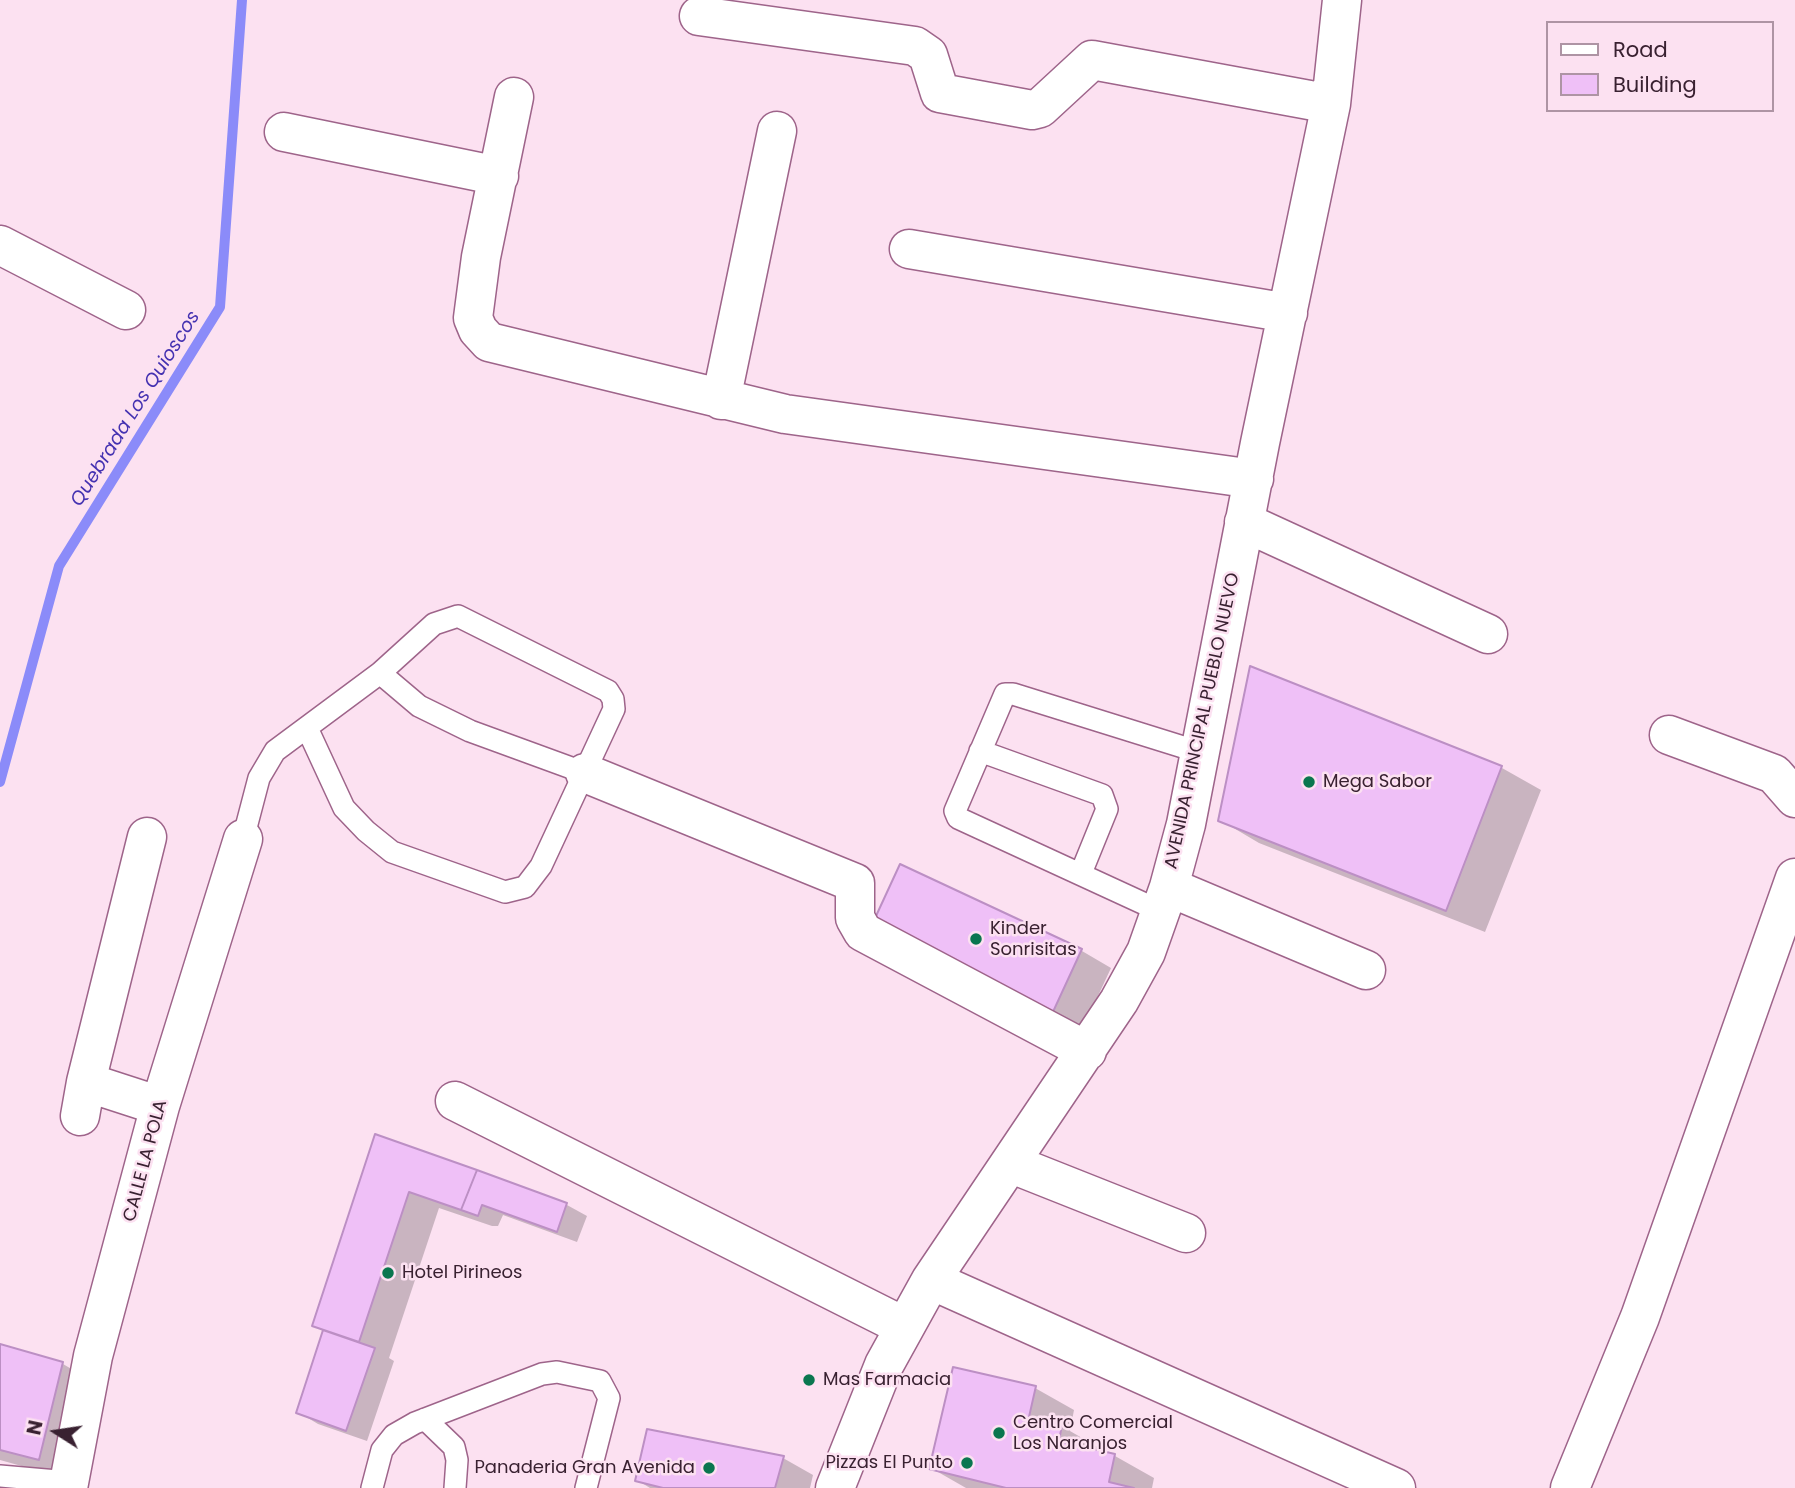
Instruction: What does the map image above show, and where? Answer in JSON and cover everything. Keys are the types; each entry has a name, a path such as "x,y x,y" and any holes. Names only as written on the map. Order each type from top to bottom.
{"street":[{"name":"AVENIDA PRINCIPAL PUEBLO NUEVO","path":"835,1488 884,1365 931,1280 1087,1051 1146,952 1186,824 1244,522 1331,103 1342,0"},
{"path":"699,16 915,46 928,55 940,93 1032,110 1040,108 1092,60 1331,103"},
{"path":"514,97 481,257 473,318 478,330 489,342 722,400 798,416 1254,479"},
{"path":"722,400 777,131"},
{"path":"284,132 499,176"},
{"path":"0,245 126,310"},
{"path":"909,249 1288,313"},
{"path":"1244,522 1488,634"},
{"path":"1669,735 1774,774 1795,798"},
{"path":"585,773 855,883 855,918 863,932 1087,1051"},
{"path":"147,836 83,1099 160,1106"},
{"name":"CALLE LA POLA","path":"68,1485 93,1356 160,1106 243,839"},
{"path":"1570,1488 1640,1317 1795,878"},
{"path":"1164,899 1366,970"},
{"path":"456,1101 905,1327"},
{"path":"1012,1164 1186,1233"},
{"path":"931,1280 1396,1488"}],"lane":[{"path":"243,839 259,778 275,751 307,727 380,673 434,624 458,616 608,691 614,709 541,866 524,887 506,892 391,852 344,808 307,727"},
{"path":"380,673 419,706 470,731 585,773"},
{"path":"1164,899 1081,873 958,818 955,811 1005,694 1013,694 1199,752"},
{"path":"980,751 1102,795 1107,809 1081,873"},
{"path":"372,1488 382,1450 394,1435 425,1419 542,1374 557,1372 600,1381 609,1398 586,1488"},
{"path":"425,1419 454,1447 457,1460 455,1488"},
{"path":"0,1476 68,1485"}],"building":[{"path":"1250,666 1502,766 1446,911 1218,821"},
{"path":"900,864 1082,949 1046,1027 864,942"},
{"path":"375,1134 477,1170 461,1210 409,1192 359,1342 312,1326"},
{"path":"477,1170 567,1203 557,1232 482,1205 478,1216 461,1210"},
{"path":"323,1330 375,1348 346,1431 296,1413"},
{"path":"0,1344 63,1362 39,1460 0,1450"},
{"name":"Centro Comercial Los Naranjos","path":"953,1367 1036,1386 1029,1417 1062,1425 1059,1441 1115,1454 1109,1482 1134,1488 1006,1488 929,1469"},
{"name":"Panaderia Gran Avenida","path":"647,1429 784,1456 775,1488 663,1488 635,1481"}],"waterway":[{"name":"Quebrada Los Quioscos","path":"0,782 59,566 220,307 242,0"}],"place":[{"name":"Mega Sabor","path":"1309,782"},
{"name":"Kinder Sonrisitas","path":"976,939"},
{"name":"Hotel Pirineos","path":"388,1273"},
{"name":"Mas Farmacia","path":"809,1380"},
{"name":"Centro Comercial Los Naranjos","path":"999,1433"},
{"name":"Pizzas El Punto","path":"967,1463"},
{"name":"Panaderia Gran Avenida","path":"709,1468"}]}
